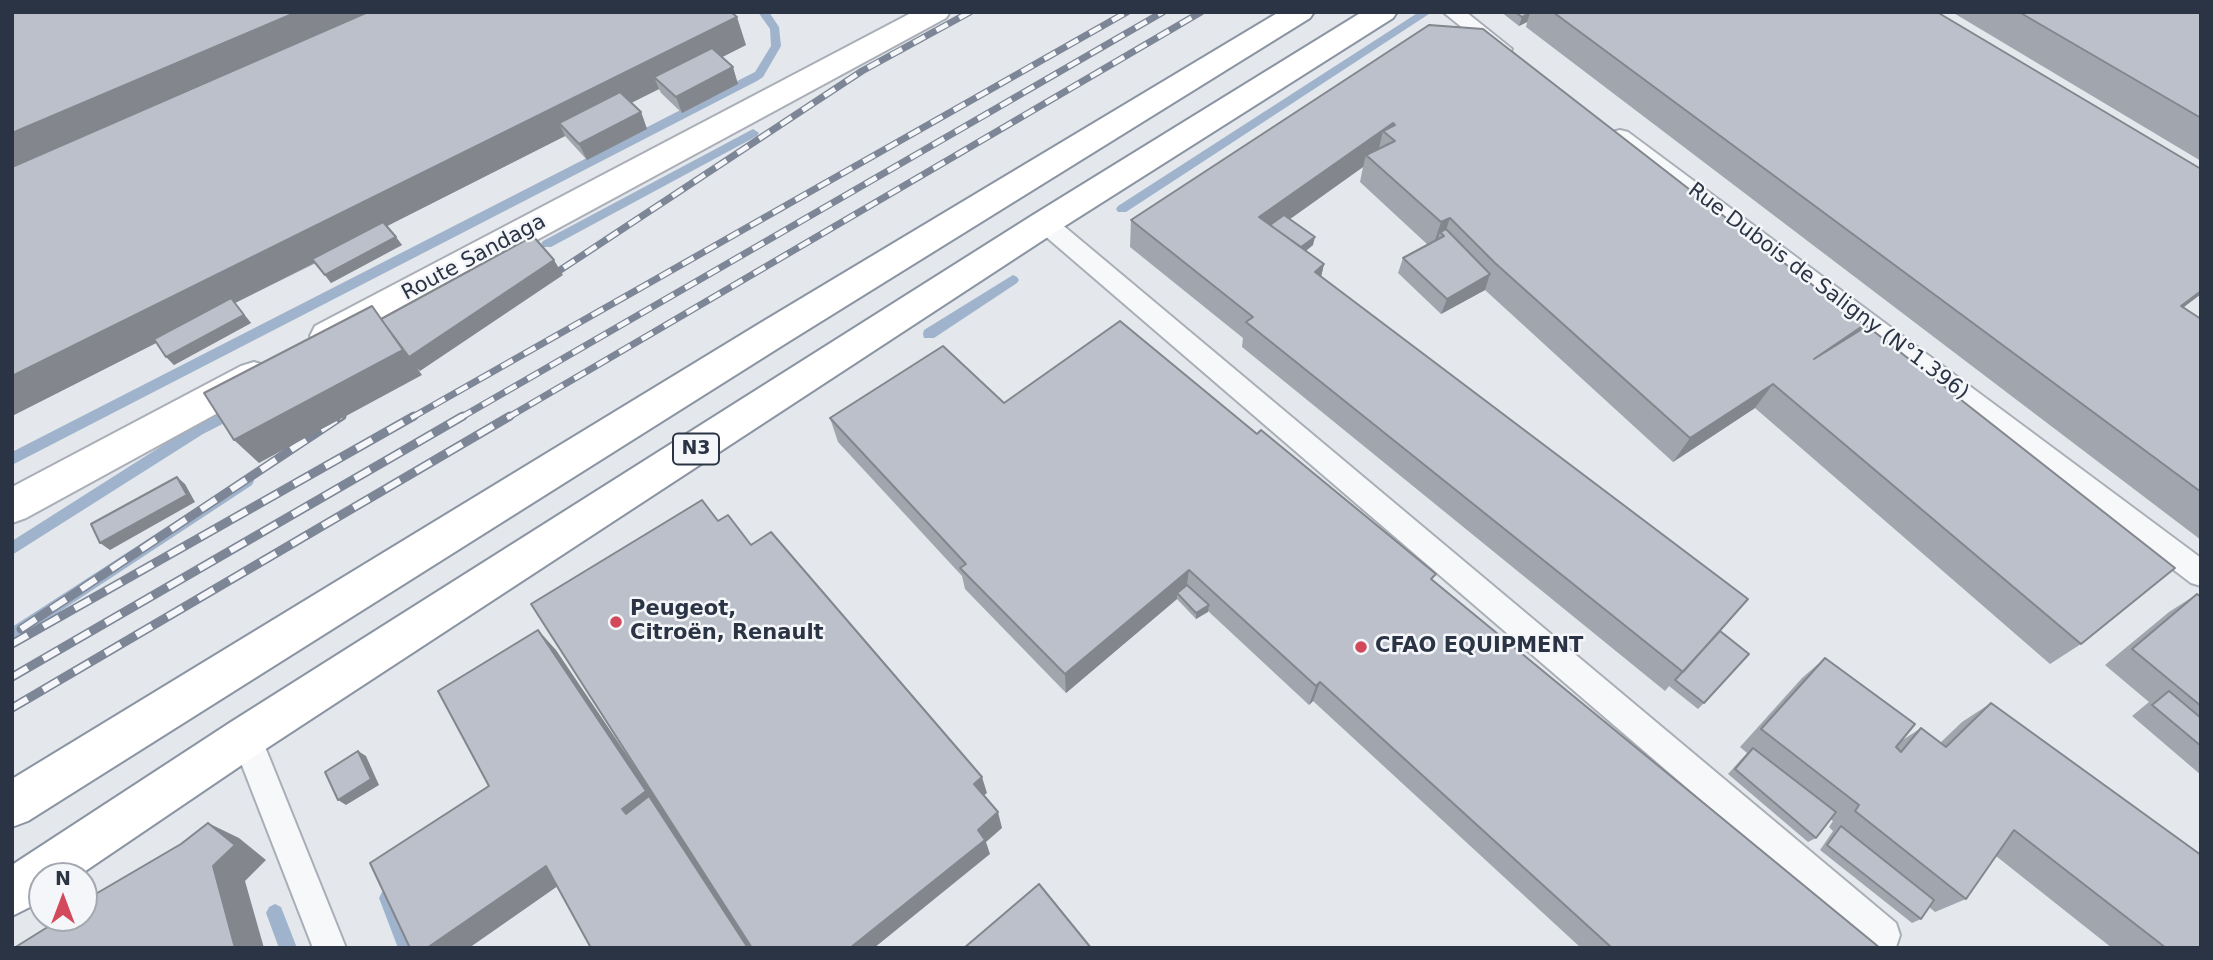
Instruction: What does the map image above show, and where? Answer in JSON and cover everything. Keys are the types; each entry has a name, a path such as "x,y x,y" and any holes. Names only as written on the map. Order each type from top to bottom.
{"main road":[{"name":"Route Sandaga","path":"12,506 936,12"},
{"path":"12,805 834,296 1300,12"},
{"name":"N3","path":"12,893 246,737 1045,223 1383,12"}],"lane":[{"path":"1453,12 1520,62"},
{"name":"Rue Dubois de Saligny (N°1.396)","path":"1598,120 2201,574"},
{"path":"1045,223 1884,935"},
{"path":"246,737 330,948"}],"building":[{"path":"12,12 297,12 12,133"},
{"path":"368,12 731,12 737,17 12,376 12,167"},
{"path":"1515,12 1531,12 1522,17"},
{"path":"1553,12 1937,12 2201,169 2201,291 2181,306 2201,319 2201,492"},
{"path":"2019,12 2201,12 2201,118"},
{"path":"1429,25 1483,29 1864,325 1814,359 1867,326 2175,568 2081,644 1773,384 1690,438 1495,263 1450,218 1441,222 1366,155 1395,141 1383,131 1395,125 1393,123 1259,217 1324,264 1315,272 1748,599 1683,672 1246,322 1253,317 1131,220"},
{"path":"712,48 733,67 676,97 654,77"},
{"path":"620,92 641,112 579,144 559,123"},
{"path":"1284,215 1315,237 1301,247 1270,225"},
{"path":"383,222 396,237 325,275 312,259"},
{"path":"1446,229 1490,274 1447,299 1403,258 1444,236 1440,232"},
{"path":"533,236 554,260 409,357 381,319"},
{"path":"231,298 244,315 166,357 154,339"},
{"path":"372,306 403,350 234,440 204,393"},
{"name":"CFAO EQUIPMENT","path":"1120,321 1257,434 1261,430 1436,574 1431,579 1880,948 1612,948 1320,682 1316,686 1189,570 1065,674 960,568 966,564 830,418 943,346 1004,403"},
{"path":"177,477 187,495 100,543 91,524"},
{"path":"702,500 718,521 728,515 751,545 771,532 982,777 974,784 998,812 978,830 985,840 850,948 752,948 531,604"},
{"path":"1187,585 1209,605 1196,613 1177,593"},
{"path":"2197,594 2201,597 2201,706 2132,649"},
{"path":"538,630 646,791 622,809 626,814 649,796 748,948 591,948 546,866 427,948 410,948 370,863 489,786 438,691"},
{"path":"1720,631 1749,654 1704,703 1675,680"},
{"path":"1825,658 1915,724 1896,747 1901,752 1921,728 1946,747 1991,703 2201,855 2201,948 2166,948 2014,830 1966,899 1855,811 1859,805 1761,729"},
{"path":"2169,691 2201,718 2201,746 2152,705"},
{"path":"1753,748 1836,812 1816,838 1735,769"},
{"path":"358,751 371,779 338,800 325,772"},
{"path":"208,823 235,845 213,866 235,948 14,948 40,932 98,932 98,893 181,844"},
{"path":"1841,826 1934,900 1921,919 1827,845"},
{"path":"1039,884 1091,948 964,948"}],"waterway":[{"path":"12,459 753,78 759,74 776,46 775,29 763,12"},
{"path":"1122,209 1427,12"},
{"path":"547,244 753,133"},
{"path":"929,334 1013,280"},
{"path":"12,549 198,430 237,410"},
{"path":"12,636 247,481"},
{"path":"388,898 407,948"},
{"path":"275,913 288,948"}],"railway":[{"path":"542,282 862,71 970,12"},
{"path":"411,418 1127,12"},
{"path":"460,418 1163,12"},
{"path":"507,418 1201,12"},
{"path":"21,629 342,416 339,418"},
{"path":"12,644 414,416"},
{"path":"12,677 463,416"},
{"path":"12,708 510,416"}],"place":[{"name":"Peugeot, Citroën, Renault","path":"616,622"},
{"name":"CFAO EQUIPMENT","path":"1361,647"}]}
